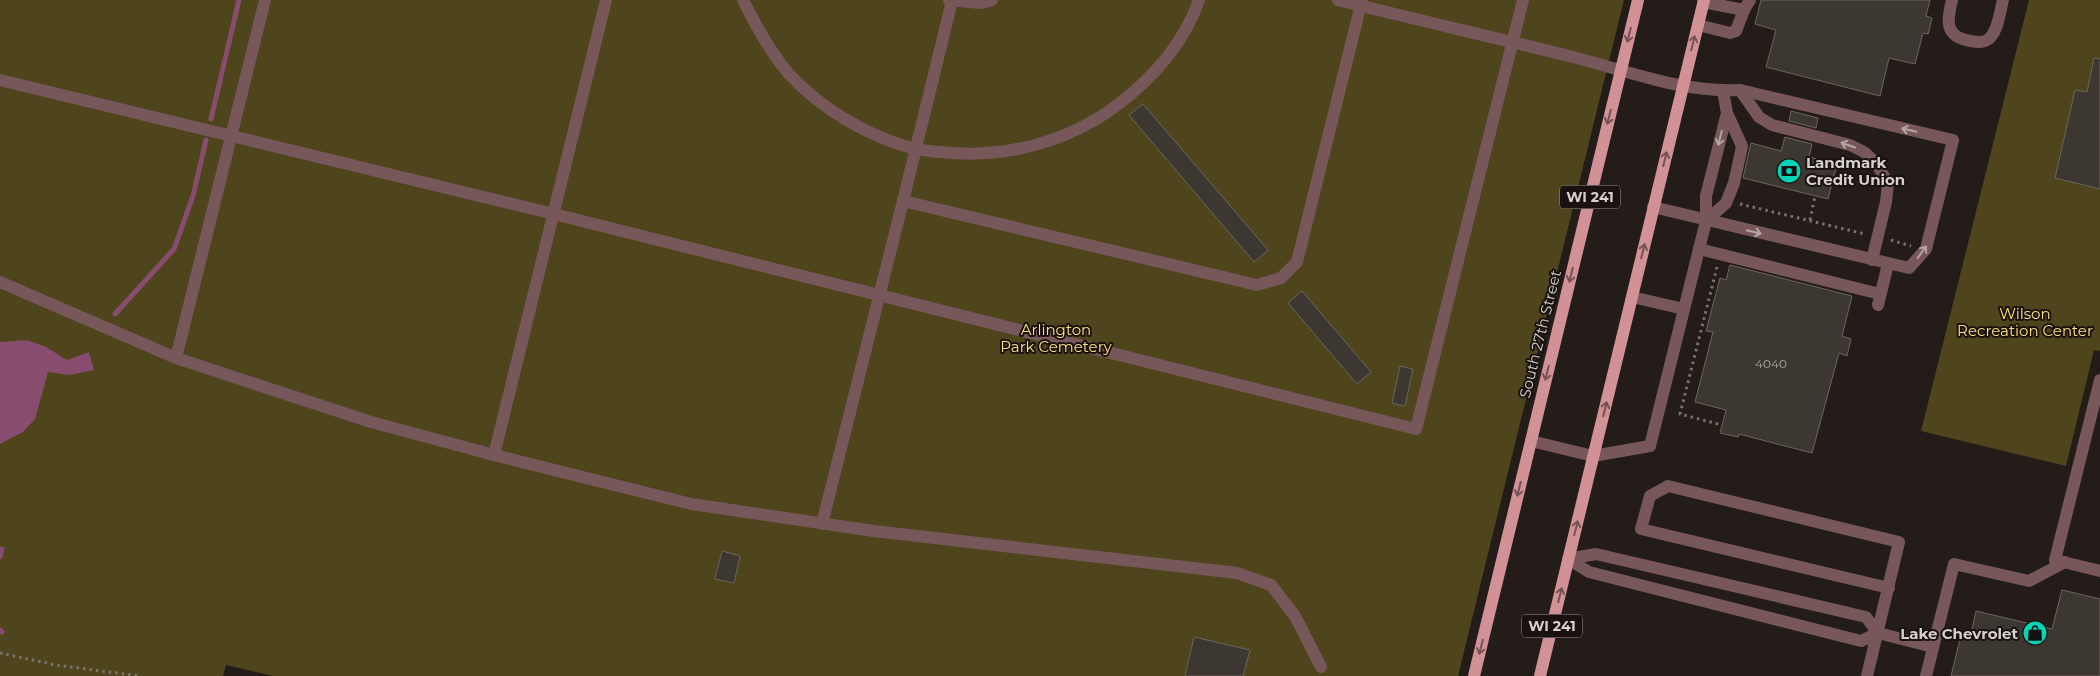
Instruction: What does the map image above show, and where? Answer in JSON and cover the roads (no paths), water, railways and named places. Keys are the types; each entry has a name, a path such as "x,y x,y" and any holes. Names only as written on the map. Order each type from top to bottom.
{"main road":[{"name":"South 27th Street","path":"1474,676 1638,0"},
{"name":"WI 241","path":"1540,676 1704,1"}],"lane":[{"path":"176,358 265,0"},
{"path":"494,456 606,0"},
{"path":"744,0 761,36 790,74 825,106 866,130 915,149 959,154 1007,152 1054,140 1098,119 1137,91 1169,55 1194,13 1199,0"},
{"path":"822,524 880,295 950,1 981,3 992,0"},
{"path":"1338,0 1361,3 1683,86 1723,91 1740,90 1953,140 1926,249 1909,268 1706,221 1654,207"},
{"path":"0,80 554,214 1416,428 1523,0"},
{"path":"1952,0 1948,20 1951,32 1961,40 1976,42 1987,40 1994,33 2003,0"},
{"path":"1698,25 1730,33 1736,31 1747,5 1704,1"},
{"path":"903,201 1258,285 1281,278 1298,262 1361,3"},
{"path":"1740,90 1759,117 1772,125 1850,145 1864,152 1876,163 1888,183 1886,202 1872,260"},
{"path":"1706,221 1726,203 1734,183 1742,146 1727,113 1723,91"},
{"path":"1530,441 1593,456 1650,446 1706,221 1706,196 1727,113"},
{"path":"1699,250 1879,299 1888,264"},
{"path":"0,282 176,358 372,422 494,456 691,504 874,532 1237,573 1271,585 1295,616 1321,667"},
{"path":"1632,297 1684,309"},
{"path":"2100,380 2055,560 2100,570"},
{"path":"1867,676 1899,542 1668,486 1650,496 1641,528 1888,588"},
{"path":"1568,559 1596,554 1866,617 1878,632 1933,647"},
{"path":"1568,559 1589,572 1861,641 1878,632"},
{"path":"1926,676 1954,564 2029,581 2066,562"}],"waterway":[{"path":"211,119 239,0"},
{"path":"115,314 174,249 193,196 206,140"},
{"path":"0,557 2,549"}],"place":[{"name":"Landmark Credit Union","path":"1789,171"},
{"name":"Lake Chevrolet","path":"2035,633"}],"park label":[{"name":"Wilson Recreation Center","path":"2025,322"},
{"name":"Arlington Park Cemetery","path":"1056,338"}]}
